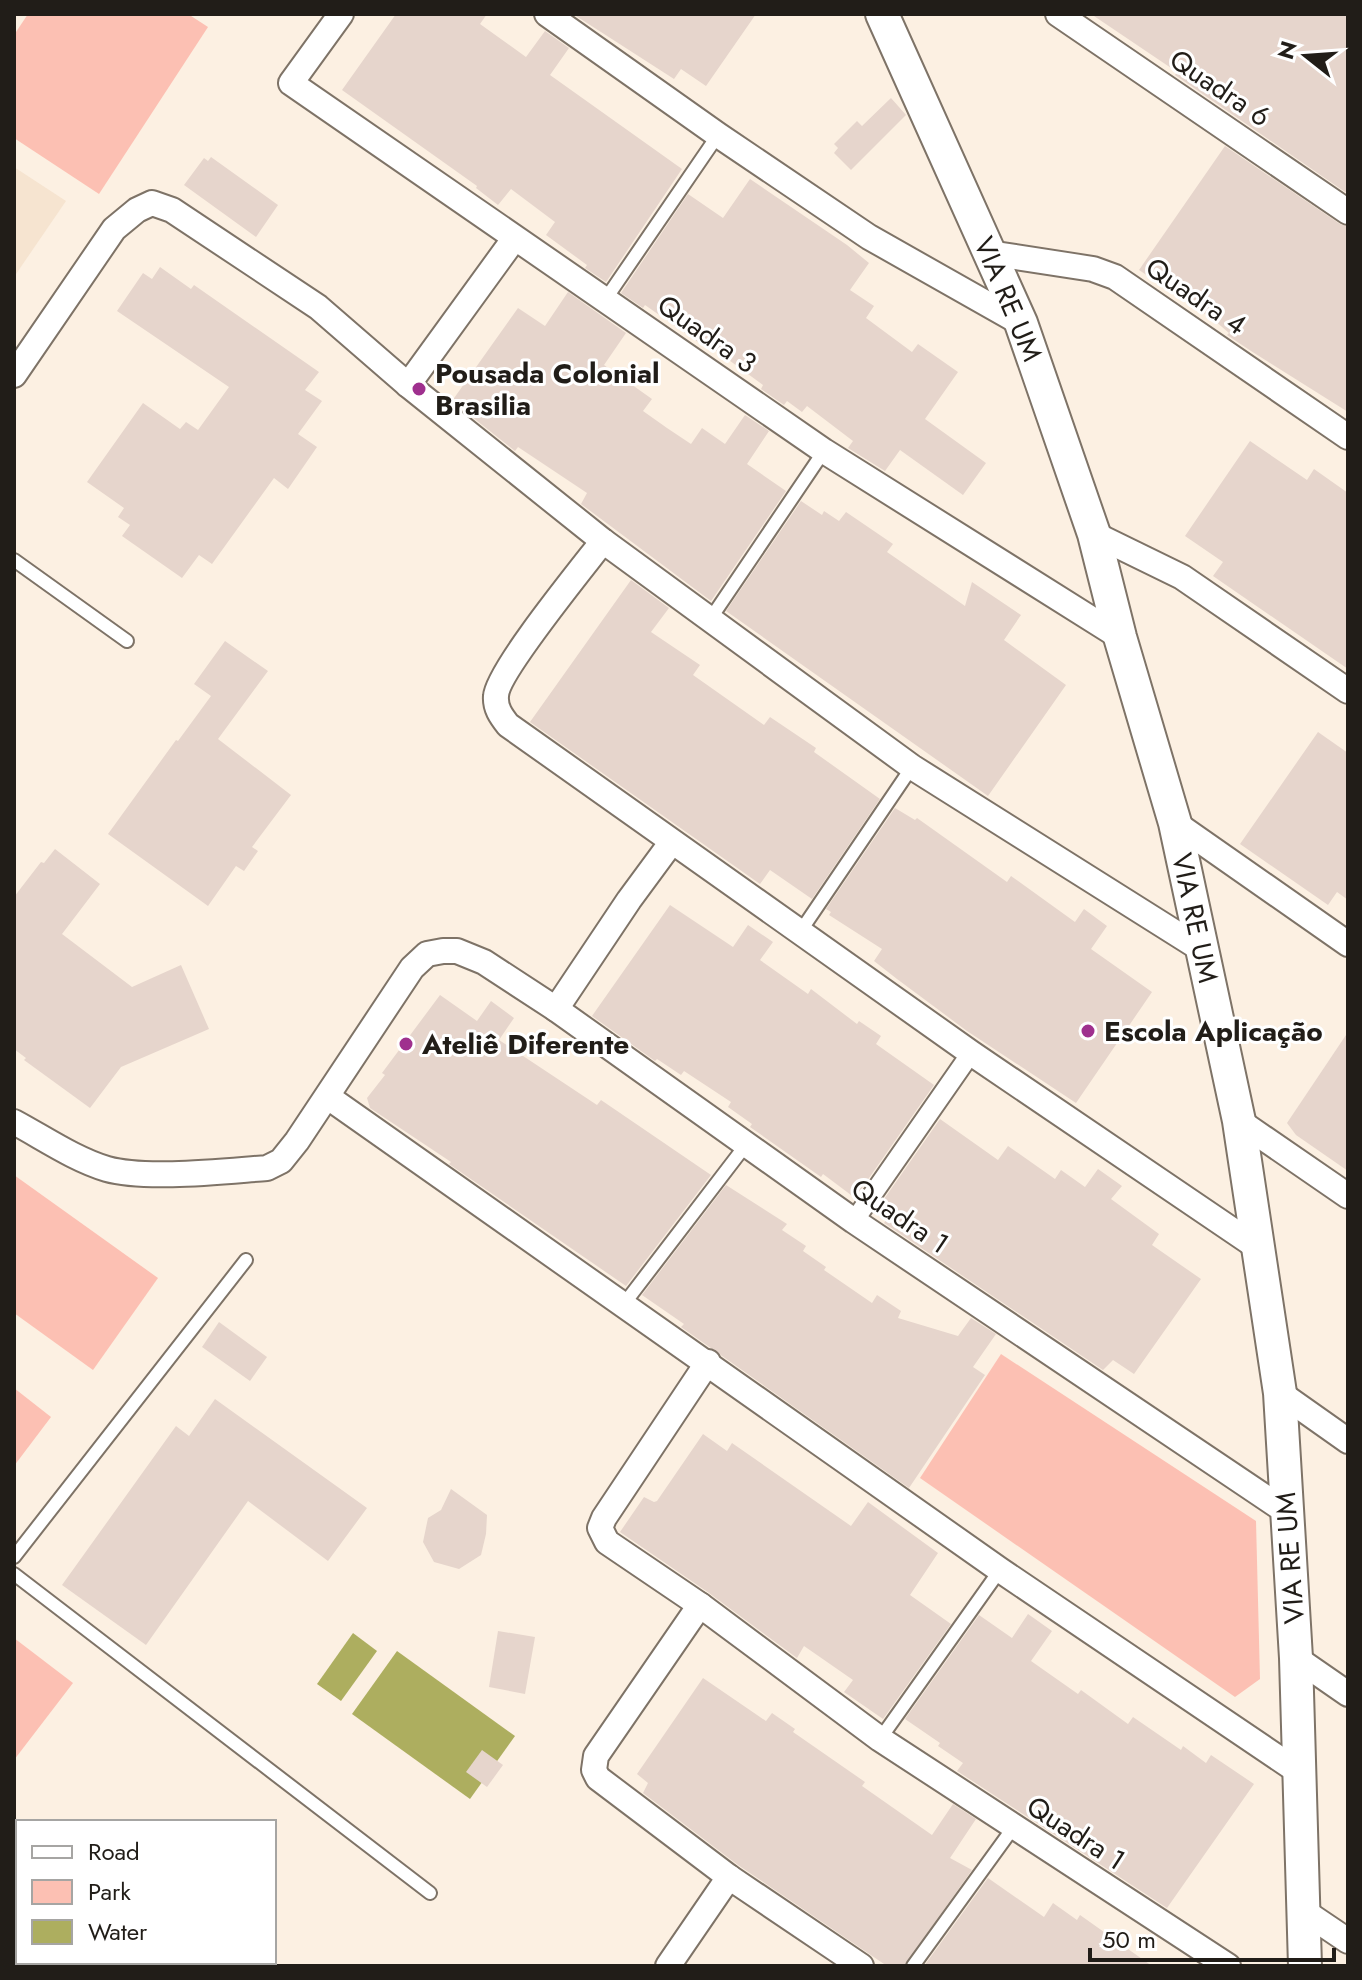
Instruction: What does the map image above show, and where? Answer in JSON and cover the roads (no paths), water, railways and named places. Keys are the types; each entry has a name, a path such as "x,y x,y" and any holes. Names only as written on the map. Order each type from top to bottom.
{"street":[{"name":"Quadra 3","path":"341,14 291,83 824,451 1120,637"},
{"path":"547,14 869,237 1021,323"},
{"name":"VIA RE UM","path":"882,14 1021,323 1094,534 1120,637 1175,823 1239,1121 1280,1393 1296,1658 1305,1966"},
{"name":"Quadra 6","path":"1058,14 1348,212"},
{"path":"14,375 114,229 137,210 152,203 172,210 318,307 408,385 603,541 912,767 1201,949"},
{"path":"408,385 514,239"},
{"name":"Quadra 4","path":"989,253 1093,269 1115,277 1348,437"},
{"path":"1094,534 1182,577 1348,691"},
{"path":"603,541 507,669 495,694 497,710 508,725 971,1053 1257,1247"},
{"path":"1175,823 1348,944"},
{"path":"556,1009 671,843"},
{"name":"Quadra 1","path":"14,1122 86,1161 135,1174 267,1168 281,1161 328,1097 412,968 427,954 457,951 484,962 556,1009 745,1146 1287,1512"},
{"path":"854,1221 971,1053"},
{"path":"328,1097 1000,1570 1299,1772"},
{"path":"1239,1121 1348,1196"},
{"name":"Quadra 1","path":"708,1362 604,1518 600,1528 607,1542 700,1605 880,1739 1228,1966"},
{"path":"1280,1393 1348,1441"},
{"path":"700,1605 596,1756 594,1770 598,1778 729,1877 861,1966"},
{"path":"1296,1658 1348,1694"},
{"path":"668,1966 729,1877"},
{"path":"1302,1910 1348,1941"}],"lane":[{"path":"605,300 718,135"},
{"path":"711,618 824,451"},
{"path":"14,560 127,641"},
{"path":"800,932 912,767"},
{"path":"624,1304 745,1146"},
{"path":"14,1557 246,1260"},
{"path":"880,1739 1000,1570"},
{"path":"14,1574 430,1893"},
{"path":"913,1966 1013,1828"}],"water":[{"path":"353,1633 377,1651 341,1701 317,1684"},
{"path":"397,1651 515,1736 470,1799 352,1714"}],"place":[{"name":"Pousada Colonial Brasilia","path":"419,389"},
{"name":"Escola Aplicação","path":"1088,1031"},
{"name":"Ateliê Diferente","path":"406,1044"}]}
